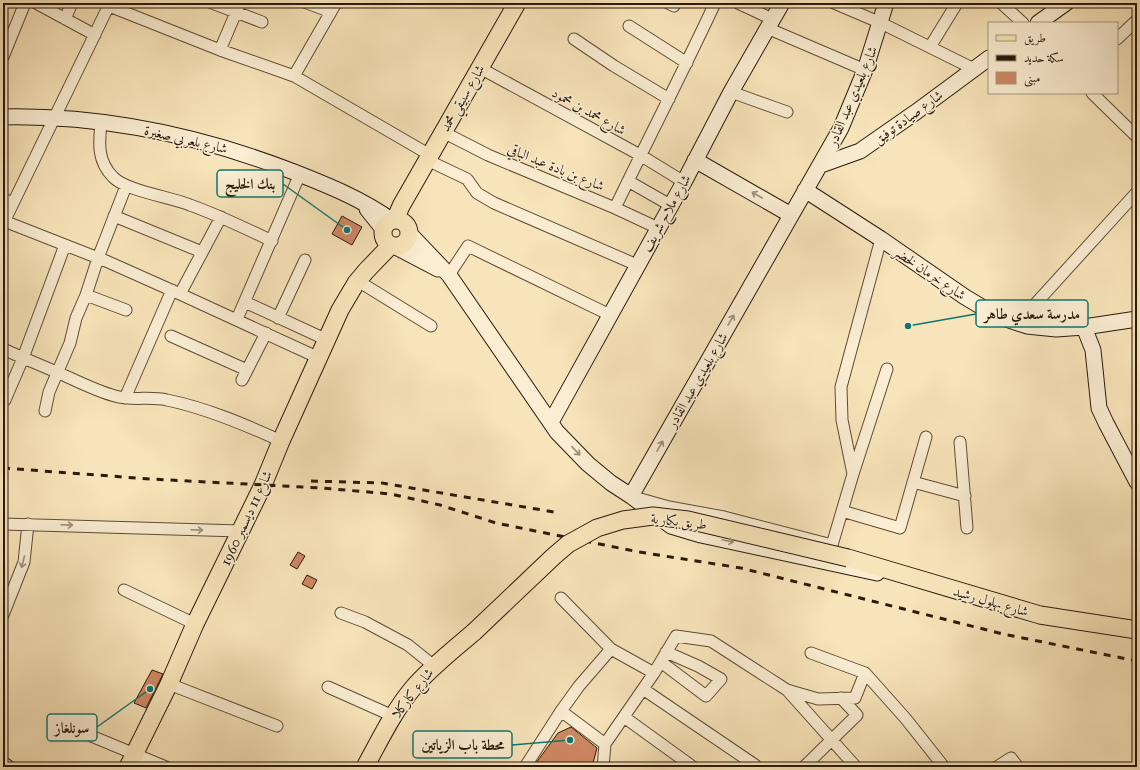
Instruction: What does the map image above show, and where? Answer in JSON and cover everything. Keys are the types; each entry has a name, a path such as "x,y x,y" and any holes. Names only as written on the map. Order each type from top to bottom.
{"main road":[{"name":"شارع سبيقي محمد","path":"394,232 408,194 517,3"},
{"name":"شارع ملاح شريف","path":"551,422 696,160 731,92 782,3"},
{"name":"شارع بلعيدي عبد القادر","path":"631,496 841,128 865,70 881,23 886,3"},
{"path":"1039,22 1066,3"},
{"name":"شارع صيادة توفيق","path":"821,165 860,151 988,59"},
{"name":"شارع بلعربي صغيرة","path":"3,117 54,118 136,127 217,145 255,157 335,188 380,212 394,232"},
{"path":"696,160 791,215"},
{"name":"شارع خرمان لخضر","path":"805,190 881,239 965,297 997,316 1027,326 1056,329 1084,327 1137,319"},
{"path":"394,232 449,275 557,432 588,464 611,483 671,526 701,536 855,569 910,576"},
{"name":"شارع 11 ديسمبر 1960","path":"131,760 169,684 195,624 263,485 281,441 340,310 362,276 394,232"},
{"path":"1084,327 1093,350 1099,408 1106,424 1136,476"},
{"name":"طريق بكارية","path":"474,632 568,544 597,528 624,520 653,516 688,520 848,558"},
{"name":"شارع بهلول رشيد","path":"848,558 1040,615 1137,630"},
{"name":"شارع كاركلا","path":"365,767 393,716 412,689 434,666 474,632"}],"street":[{"path":"3,57 26,3"},
{"path":"36,3 95,35"},
{"path":"65,19 72,3"},
{"path":"212,3 238,8 262,22"},
{"path":"294,76 333,8 307,3"},
{"path":"615,208 715,3"},
{"path":"738,3 770,23 865,70"},
{"path":"834,3 881,23 974,69"},
{"path":"930,47 957,3"},
{"path":"1001,3 1022,22"},
{"path":"319,358 237,319 98,258 4,223 8,201 54,118 110,4 220,50 294,76 428,158 467,179 477,193 494,203 637,265"},
{"path":"220,50 238,8"},
{"path":"1118,38 1137,20"},
{"path":"629,26 687,63"},
{"path":"574,39 614,66 668,99"},
{"name":"شارع محمد بن محمود","path":"480,68 640,155 684,182"},
{"path":"731,92 787,112"},
{"path":"1093,94 1137,136"},
{"path":"101,123 99,141 100,153 104,165 113,178 126,186 188,204 221,217 272,241"},
{"name":"شارع بن بادة عبد الباقي","path":"443,132 488,155 615,208 658,228"},
{"path":"237,319 300,174"},
{"path":"628,181 670,205"},
{"path":"46,412 49,392 70,343 76,318 86,295 98,258 126,186"},
{"path":"1018,323 1137,192"},
{"path":"114,216 202,252"},
{"path":"125,398 176,292 202,252 221,217"},
{"path":"853,474 842,420 841,387 881,239"},
{"path":"3,399 5,400 24,358 65,245"},
{"path":"449,275 468,246 610,315"},
{"path":"278,318 305,260"},
{"path":"362,276 431,326"},
{"path":"86,295 126,310"},
{"path":"245,302 326,340"},
{"path":"171,336 245,375 266,333"},
{"path":"3,349 103,392 125,398 150,398 185,404 239,422 281,441"},
{"path":"631,496 669,507 724,517 832,545 887,369"},
{"path":"842,510 900,528 926,437"},
{"path":"960,442 968,528"},
{"path":"913,482 965,496"},
{"path":"3,524 240,531"},
{"path":"3,615 24,562 28,524"},
{"path":"124,590 195,624"},
{"path":"561,598 611,649 654,673"},
{"path":"342,613 365,622 408,646 434,666"},
{"path":"603,767 605,744 654,673 676,636 711,641 787,690 856,767"},
{"path":"525,767 578,686 611,649"},
{"path":"661,662 706,696 721,679 698,666 666,652"},
{"path":"811,654 865,672 906,719 944,767"},
{"path":"787,690 818,698 855,698 865,672"},
{"path":"169,684 277,726"},
{"path":"328,687 393,716"},
{"path":"643,689 755,765"},
{"path":"804,767 857,715 841,698"},
{"path":"561,711 605,744"},
{"path":"624,717 694,767"},
{"path":"60,723 131,760 166,767"},
{"path":"997,767 1010,758 1018,767"}],"building":[{"path":"342,216 362,227 352,245 332,234"},
{"path":"298,552 305,556 297,569 290,565"},
{"path":"307,575 317,580 312,589 302,584"},
{"path":"152,670 163,674 146,708 134,703"},
{"path":"571,727 597,748 592,767 533,767 558,733"}],"railway":[{"path":"3,468 150,479 322,488 391,494 440,505 496,523 639,552 741,568 1003,634 1137,661"},
{"path":"311,481 382,483 554,512"}],"place":[{"name":"بنك الخليج","path":"347,230"},
{"name":"مدرسة سعدي طاهر","path":"908,326"},
{"name":"سونلغاز","path":"150,689"},
{"name":"محطة باب الزياتين","path":"570,740"}]}
